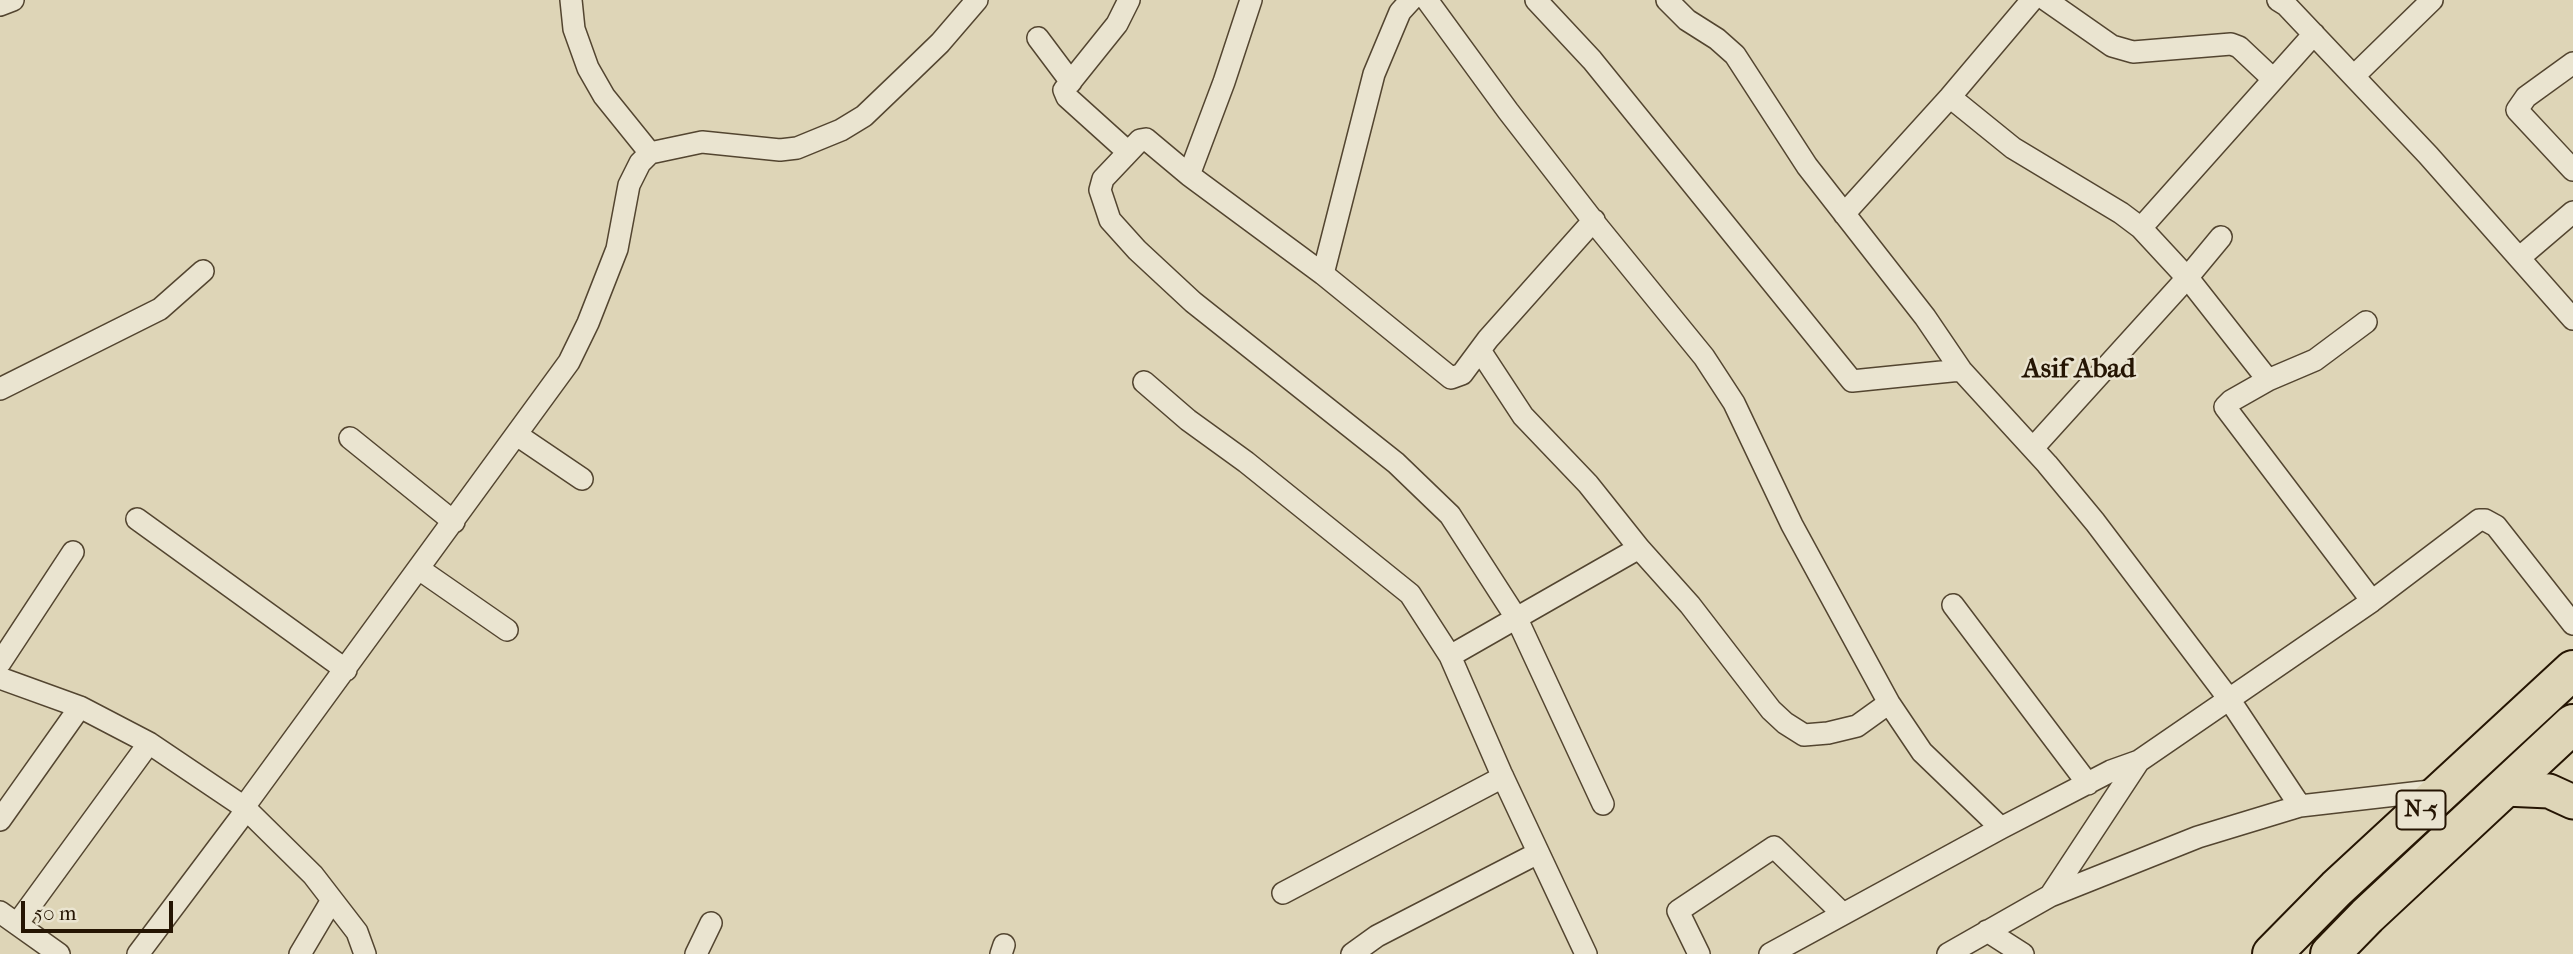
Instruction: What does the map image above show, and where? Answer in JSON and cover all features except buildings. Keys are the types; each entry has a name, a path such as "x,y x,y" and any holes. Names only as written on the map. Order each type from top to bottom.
{"highway":[{"name":"N-5","path":"2272,954 2337,888 2573,670"},
{"name":"N-5","path":"2330,954 2367,916 2573,724"}],"main road":[{"path":"2505,789 2549,791 2573,802"}],"street":[{"path":"0,5 12,0"},
{"path":"571,0 574,29 588,68 604,96 650,153"},
{"path":"138,954 569,362 588,323 617,249 629,185 640,163 650,153 702,142 780,150 797,148 841,130 864,116 940,43 977,0"},
{"path":"1128,152 1068,97 1064,90 1117,24 1129,0"},
{"path":"1189,174 1251,0"},
{"path":"1323,274 1374,74 1400,12 1411,0"},
{"path":"1427,0 1508,111 1704,357 1734,403 1792,525 1889,703 1922,752 2001,828"},
{"path":"1536,0 1592,60 1852,381 1961,370"},
{"path":"1667,0 1687,20 1717,39 1735,55 1807,166 1925,317 1961,370 2033,448 2095,523 2230,699 2300,806"},
{"path":"1844,214 1950,97 2032,0"},
{"path":"2046,0 2112,46 2133,52 2231,44 2239,47 2273,79"},
{"path":"2354,76 2432,0"},
{"path":"2285,2 2428,155 2573,319"},
{"path":"2141,228 2314,34"},
{"path":"1038,38 1071,82"},
{"path":"2573,63 2526,97 2517,110 2573,170"},
{"path":"1950,97 2013,148 2121,213 2141,228 2187,278 2268,380"},
{"path":"1594,220 1488,340 1462,374 1451,378 1323,274 1146,139 1140,140 1103,179 1100,190 1110,220 1136,250 1194,302 1396,463 1450,515 1517,619 1603,804"},
{"path":"2519,258 2573,212"},
{"path":"2033,448 2221,237"},
{"path":"0,389 160,309 203,271"},
{"path":"2366,323 2315,360 2268,380 2225,407 2372,601"},
{"path":"1481,352 1523,416 1588,484 1639,548 1690,605 1771,710 1785,723 1804,734 1828,733 1857,726 1889,703"},
{"path":"1144,382 1188,420 1246,462 1409,594 1450,656 1586,954"},
{"path":"517,435 582,479"},
{"path":"351,438 454,522"},
{"path":"137,519 346,670"},
{"path":"1770,954 2001,828 2088,783 2139,761 2372,601 2479,520 2496,526 2573,624"},
{"path":"1450,656 1639,548"},
{"path":"0,663 73,552"},
{"path":"419,569 507,630"},
{"path":"1953,606 2088,783"},
{"path":"0,678 80,707 149,744 245,808 313,875 357,932 365,954"},
{"path":"0,820 80,707"},
{"path":"59,954 9,918 149,744"},
{"path":"2050,896 2139,761"},
{"path":"1283,893 1503,777"},
{"path":"1948,954 2050,896 2198,837 2300,806 2443,790"},
{"path":"1699,954 1678,911 1774,847 1843,914"},
{"path":"1352,954 1377,936 1538,853"},
{"path":"300,954 332,900"},
{"path":"696,954 711,923"},
{"path":"1987,931 2011,951"}],"district":[{"name":"Asif Abad","path":"2079,370"}]}
